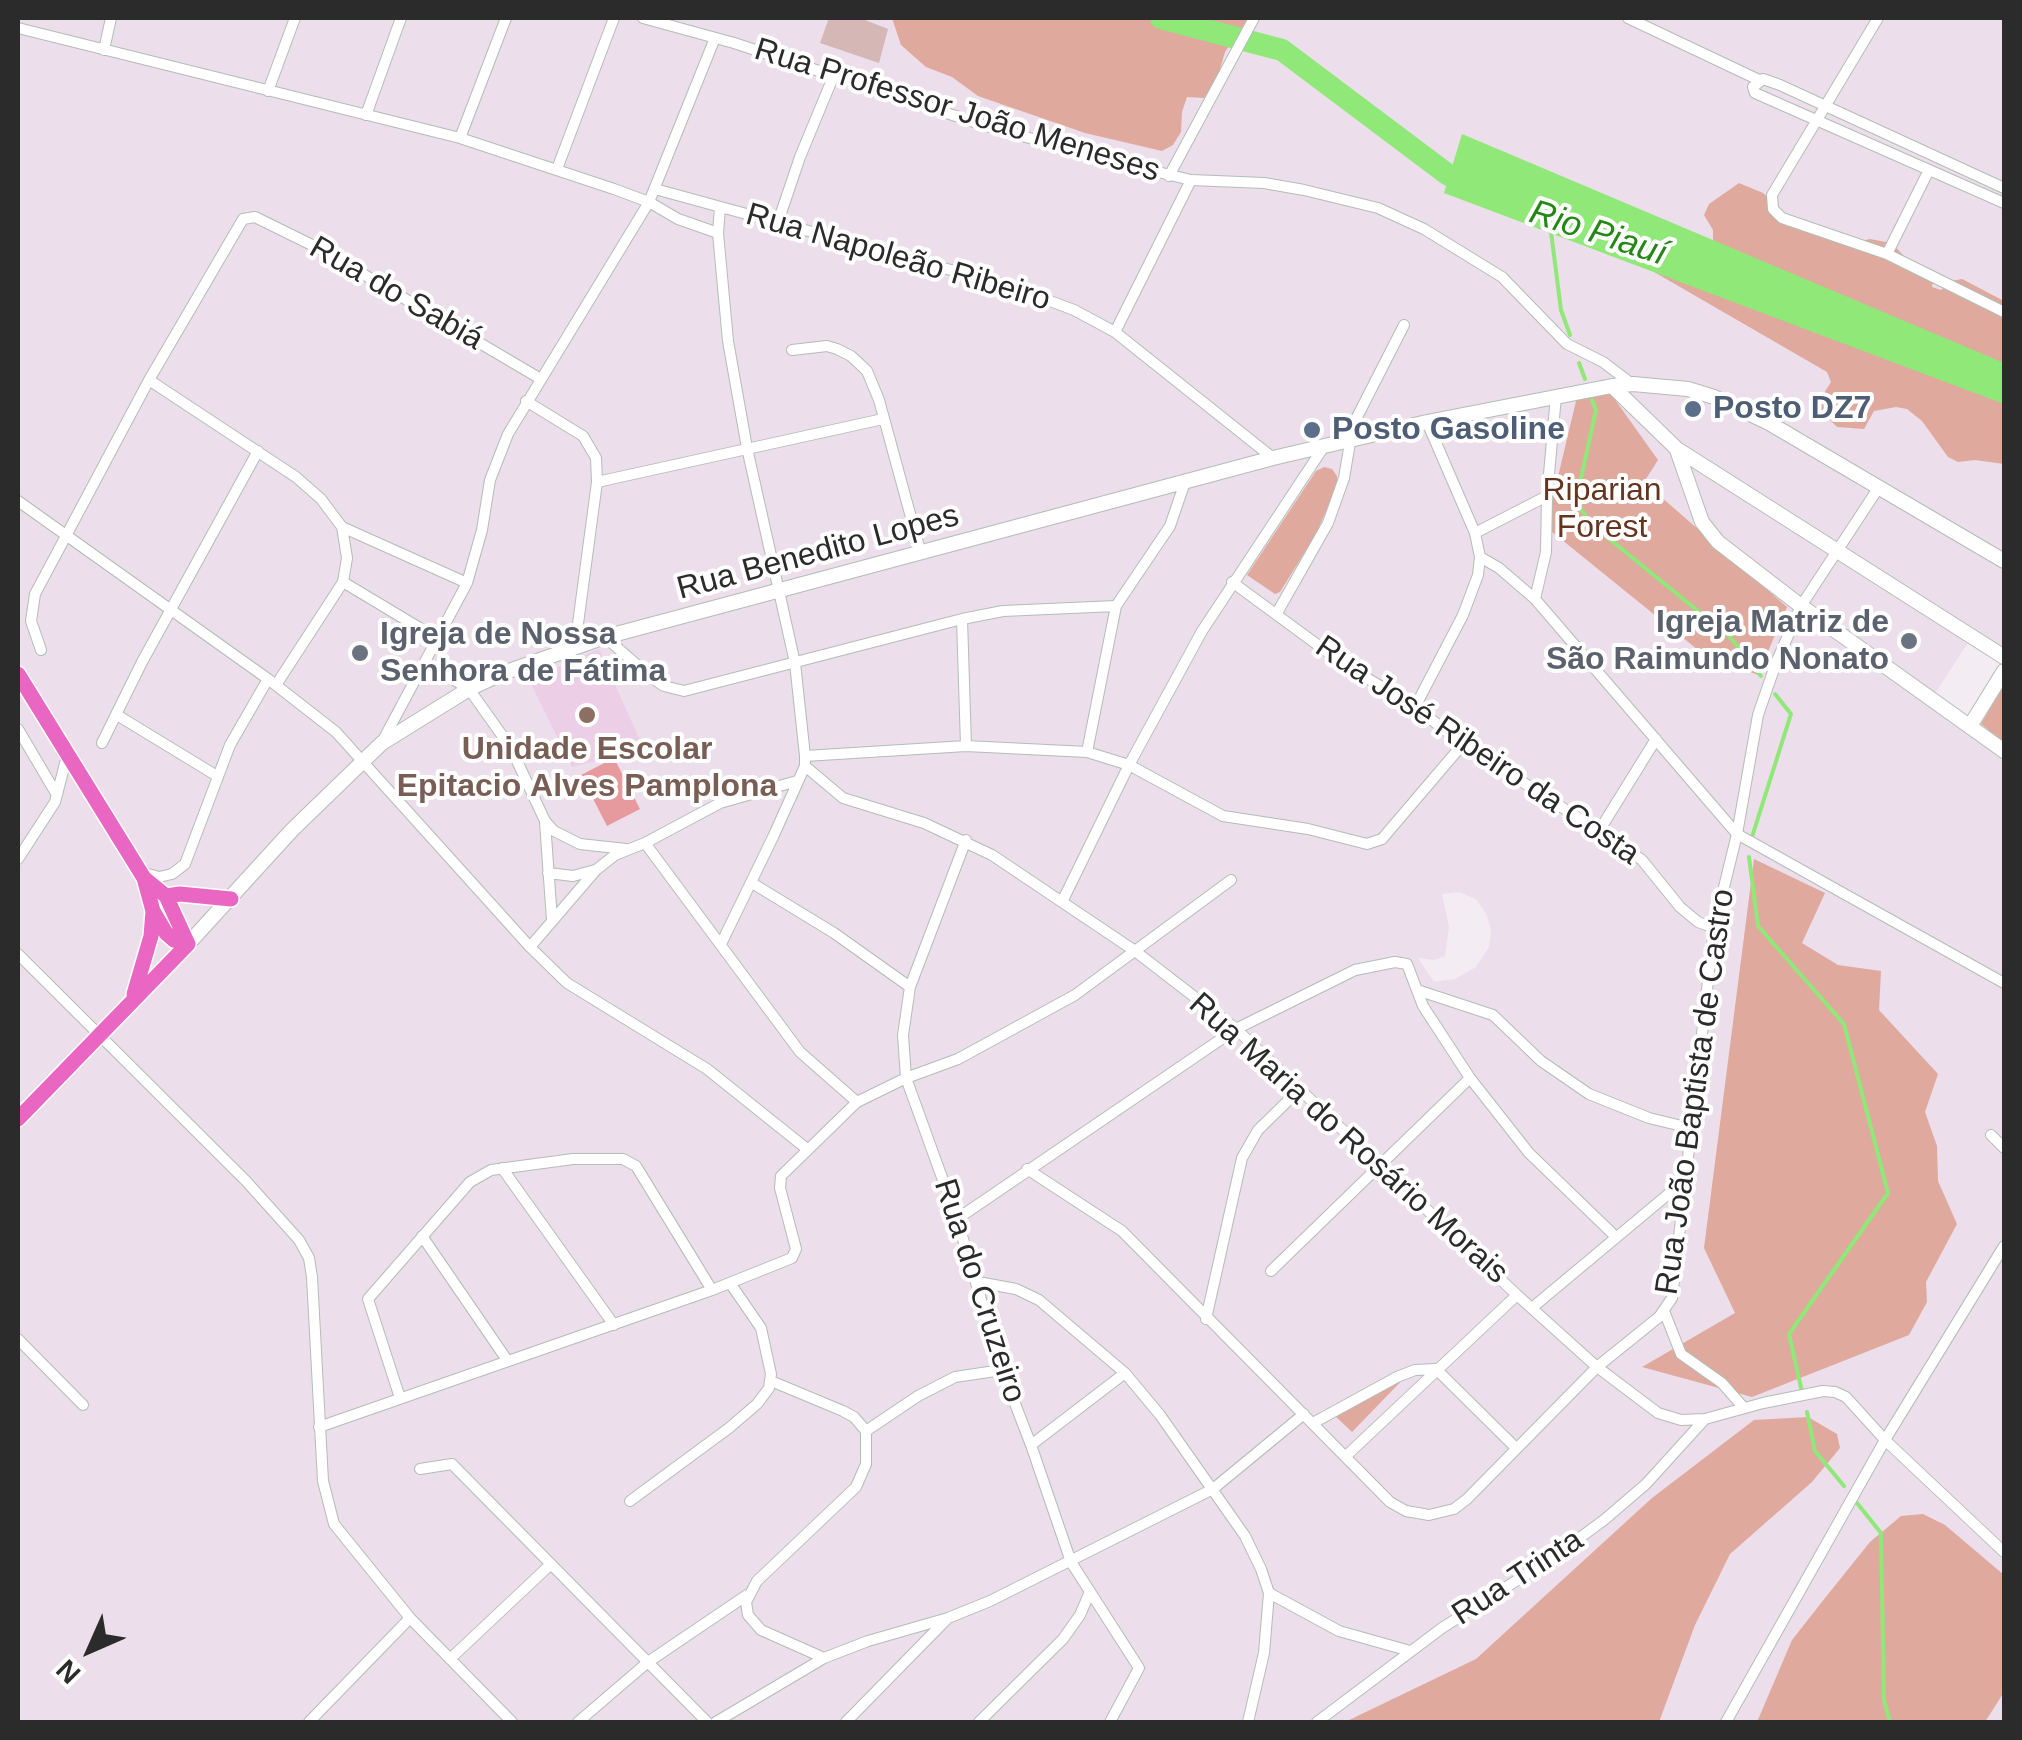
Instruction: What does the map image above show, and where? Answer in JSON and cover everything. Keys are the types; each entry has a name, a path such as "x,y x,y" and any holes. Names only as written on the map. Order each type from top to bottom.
{"main road":[{"name":"Rua Benedito Lopes","path":"18,1120 292,830 382,743 469,689 605,637 1273,458 1427,422 1632,384 1688,389 1770,423 2004,561"},
{"path":"1612,386 1677,449 2004,656"},
{"path":"1677,449 1708,532 1801,606 2004,752"},
{"path":"1970,726 2004,671"},
{"path":"18,676 142,875 153,911 166,933 188,944"},
{"path":"142,875 166,896 179,917 188,944"},
{"path":"166,896 230,899"},
{"path":"133,997 148,948 153,911"}],"street":[{"path":"104,50 110,18"},
{"path":"268,91 295,18"},
{"path":"366,116 401,18"},
{"path":"460,138 506,18"},
{"path":"557,169 614,18"},
{"name":"Rua Professor João Meneses","path":"642,18 984,125 1169,176 1304,190 1345,198 1405,220 1502,277 1567,344 1603,362 1632,384"},
{"path":"1169,176 1254,18"},
{"path":"1628,18 2004,188"},
{"path":"1878,18 1772,195 1773,208 1780,217 1887,254 2004,312"},
{"path":"18,28 460,138 649,202 678,220 718,233"},
{"path":"382,743 466,583 497,457 539,378 649,202 715,38"},
{"path":"778,222 834,76"},
{"path":"1760,80 1753,92 2004,203"},
{"path":"1904,159 1910,144"},
{"path":"1887,254 1928,170"},
{"path":"1115,332 1192,180"},
{"name":"Rua Napoleão Ribeiro","path":"654,190 1013,286 1074,310 1115,332 1273,458"},
{"path":"720,207 718,233 728,341 747,448 795,663 805,761 752,884 721,944"},
{"name":"Rua do Sabiá","path":"148,380 240,222 250,216 324,251 539,378"},
{"path":"1277,613 1328,523 1344,478 1348,442 1404,325"},
{"path":"792,350 827,346 851,356 873,381 922,554"},
{"path":"41,650 33,633 35,594 148,380 312,489 342,526 466,583"},
{"path":"1535,600 1546,552 1556,396"},
{"path":"526,401 572,428 590,443 596,458 597,482 575,646"},
{"path":"597,482 883,419"},
{"path":"1415,708 1464,615 1480,557 1475,533 1427,422"},
{"path":"1062,902 1129,765 1232,582 1323,448"},
{"path":"102,743 258,451"},
{"path":"1087,752 1116,606 1170,526 1185,482"},
{"name":"Rua João Baptista de Castro","path":"1346,1456 1390,1502 1406,1512 1429,1515 1454,1509 1598,1367 1664,1311 1674,1288 1714,928 1737,834 1758,715 1801,606 1878,487"},
{"path":"1475,533 1547,496"},
{"path":"18,501 336,732 530,948 579,992 647,1029 706,1068 807,1148"},
{"path":"142,875 159,877 181,868 240,726 343,582 347,558 342,526"},
{"path":"1480,557 1535,600 1737,834 2004,982"},
{"path":"343,582 438,639"},
{"name":"Rua José Ribeiro da Costa","path":"1232,582 1345,665 1642,860 1680,907 1698,922 1714,928"},
{"path":"605,637 652,678 675,690 698,689 962,619 1003,611 1116,606"},
{"path":"962,619 966,746"},
{"path":"426,663 469,689 511,748 545,821 552,921"},
{"path":"118,715 217,776"},
{"path":"18,729 57,796"},
{"path":"1599,830 1656,738"},
{"path":"805,761 966,746 1087,752 1129,765 1223,816 1308,829 1367,844 1382,839 1463,744"},
{"path":"18,859 48,816 68,755"},
{"name":"Rua Maria do Rosário Morais","path":"805,761 842,798 966,840 1135,952 1236,1029 1518,1295 1598,1367 1658,1413 1681,1420 1705,1419 1822,1391 1846,1397 1886,1440"},
{"path":"530,948 596,870 627,849 720,804 798,781"},
{"path":"545,821 562,837 580,844 627,849"},
{"name":"Rua do Cruzeiro","path":"966,840 910,988 903,1035 906,1078 958,1219 1002,1370 1071,1562 1140,1668 1110,1722"},
{"path":"645,843 800,1052 857,1102"},
{"path":"548,873 573,876 596,870"},
{"path":"319,1427 712,1290 794,1256 796,1249 780,1180 786,1168 857,1102 1031,1021 1074,995 1232,880"},
{"path":"752,884 834,933 910,988"},
{"path":"18,954 246,1181 288,1225 304,1249 309,1258 314,1298 323,1481 334,1524 410,1618 512,1722"},
{"path":"958,1219 1236,1029 1355,970 1386,962 1407,964 1423,1006 1470,1078 1548,1174 1616,1237"},
{"path":"1416,990 1494,1015 1540,1062 1589,1094 1649,1118 1690,1128"},
{"path":"1271,1270 1470,1078"},
{"path":"1206,1318 1242,1158 1258,1130 1300,1089"},
{"path":"1991,1135 2004,1148"},
{"path":"400,1398 368,1298 479,1175 502,1168 573,1159 617,1158 630,1162 712,1290"},
{"path":"502,1168 614,1325"},
{"path":"1027,1169 1122,1231 1346,1456 1518,1295"},
{"path":"1532,1307 1684,1181"},
{"path":"422,1236 507,1360"},
{"path":"1726,1722 1886,1440 2004,1246"},
{"path":"978,1282 1016,1289 1039,1300 1125,1373 1245,1536 1262,1568 1269,1593 1264,1653 1248,1722"},
{"path":"630,1501 757,1404 771,1381 761,1328 730,1283"},
{"path":"1664,1311 1681,1354 1722,1384 1744,1408"},
{"path":"18,1339 82,1405"},
{"path":"1314,1424 1397,1377 1415,1370 1436,1369 1516,1448"},
{"path":"866,1431 955,1376 1002,1370"},
{"path":"1032,1445 1125,1373"},
{"path":"578,1722 648,1662 748,1594 856,1487 866,1464 863,1424 843,1410 771,1381"},
{"path":"716,1722 824,1658 868,1640 948,1618 1071,1562 1213,1489 1304,1414"},
{"name":"Rua Trinta","path":"1318,1722 1471,1607 1555,1556 1604,1520 1646,1484 1705,1419"},
{"path":"1886,1440 2004,1552"},
{"path":"420,1469 452,1464 708,1722"},
{"path":"450,1658 551,1564"},
{"path":"1269,1593 1339,1631 1410,1652"},
{"path":"748,1594 748,1614 761,1630 824,1658"},
{"path":"979,1722 1063,1639 1089,1594"},
{"path":"309,1722 410,1618"},
{"path":"846,1722 948,1618"}],"shaded area":[{"path":"829,18 860,18 888,29 879,63 820,43"},
{"path":"1969,641 2001,661 1967,717 1934,695"},
{"name":"Unidade Escolar Epitacio Alves Pamplona","path":"599,649 644,749 572,767 529,680"},
{"path":"614,758 640,809 607,826 581,775"},
{"path":"1459,892 1476,899 1487,915 1491,930 1489,947 1476,967 1455,979 1434,982 1418,958 1434,960 1445,956 1449,927 1442,894"}],"green space":[{"path":"892,18 1249,18 1225,52 1215,86 1204,98 1187,97 1181,132 1173,145 1162,151 1085,133 978,96 952,77 926,67 901,45"},
{"path":"1739,183 1763,193 1774,203 1774,213 1861,241 1892,243 1911,264 1935,271 1932,287 1941,290 1951,281 1962,279 2004,301 2004,464 1958,462 1948,457 1922,421 1907,409 1874,411 1864,429 1837,427 1816,406 1831,382 1827,372 1642,265 1713,246 1713,230 1704,215 1709,204"},
{"name":"Riparian Forest","path":"1611,394 1658,460 1644,482 1787,607 1758,675 1703,654 1546,527 1577,397"},
{"path":"1324,467 1337,476 1337,486 1316,534 1275,594 1247,575 1316,471"},
{"path":"2004,685 2004,742 1981,724"},
{"path":"1754,859 1825,893 1802,943 1838,965 1881,971 1879,1010 1938,1074 1925,1112 1937,1146 1938,1181 1957,1224 1926,1282 1927,1302 1909,1335 1752,1397 1642,1367 1735,1313 1704,1248"},
{"path":"1413,1369 1352,1432 1334,1415"},
{"path":"1808,1417 1837,1434 1840,1448 1812,1482 1730,1554 1695,1625 1659,1722 1345,1722 1476,1659 1652,1498 1754,1420"},
{"path":"1923,1514 1945,1525 2004,1575 2004,1692 1985,1722 1757,1722 1792,1640 1825,1598 1870,1542 1901,1516"}],"water":[{"name":"Rio Piauí","path":"1462,134 2004,363 2004,404 1444,193"}],"waterway":[{"name":"Rio Piauí","path":"1161,18 1282,50 1447,174 1474,187"},
{"path":"1551,232 1561,310 1570,335"},
{"path":"1579,363 1585,379"},
{"path":"1592,400 1596,410 1576,501 1591,524 1730,637 1761,676"},
{"path":"1752,837 1791,714 1775,694"},
{"path":"1749,857 1758,926 1844,1024 1888,1193 1789,1334 1802,1392"},
{"path":"1807,1412 1815,1451 1844,1486"},
{"path":"1857,1503 1881,1533 1884,1700 1890,1722"}],"place":[{"name":"Posto DZ7","path":"1693,409"},
{"name":"Posto Gasoline","path":"1312,430"},
{"name":"Igreja Matriz de São Raimundo Nonato","path":"1909,641"},
{"name":"Igreja de Nossa Senhora de Fátima","path":"360,653"},
{"name":"Unidade Escolar Epitacio Alves Pamplona","path":"587,715"}]}
